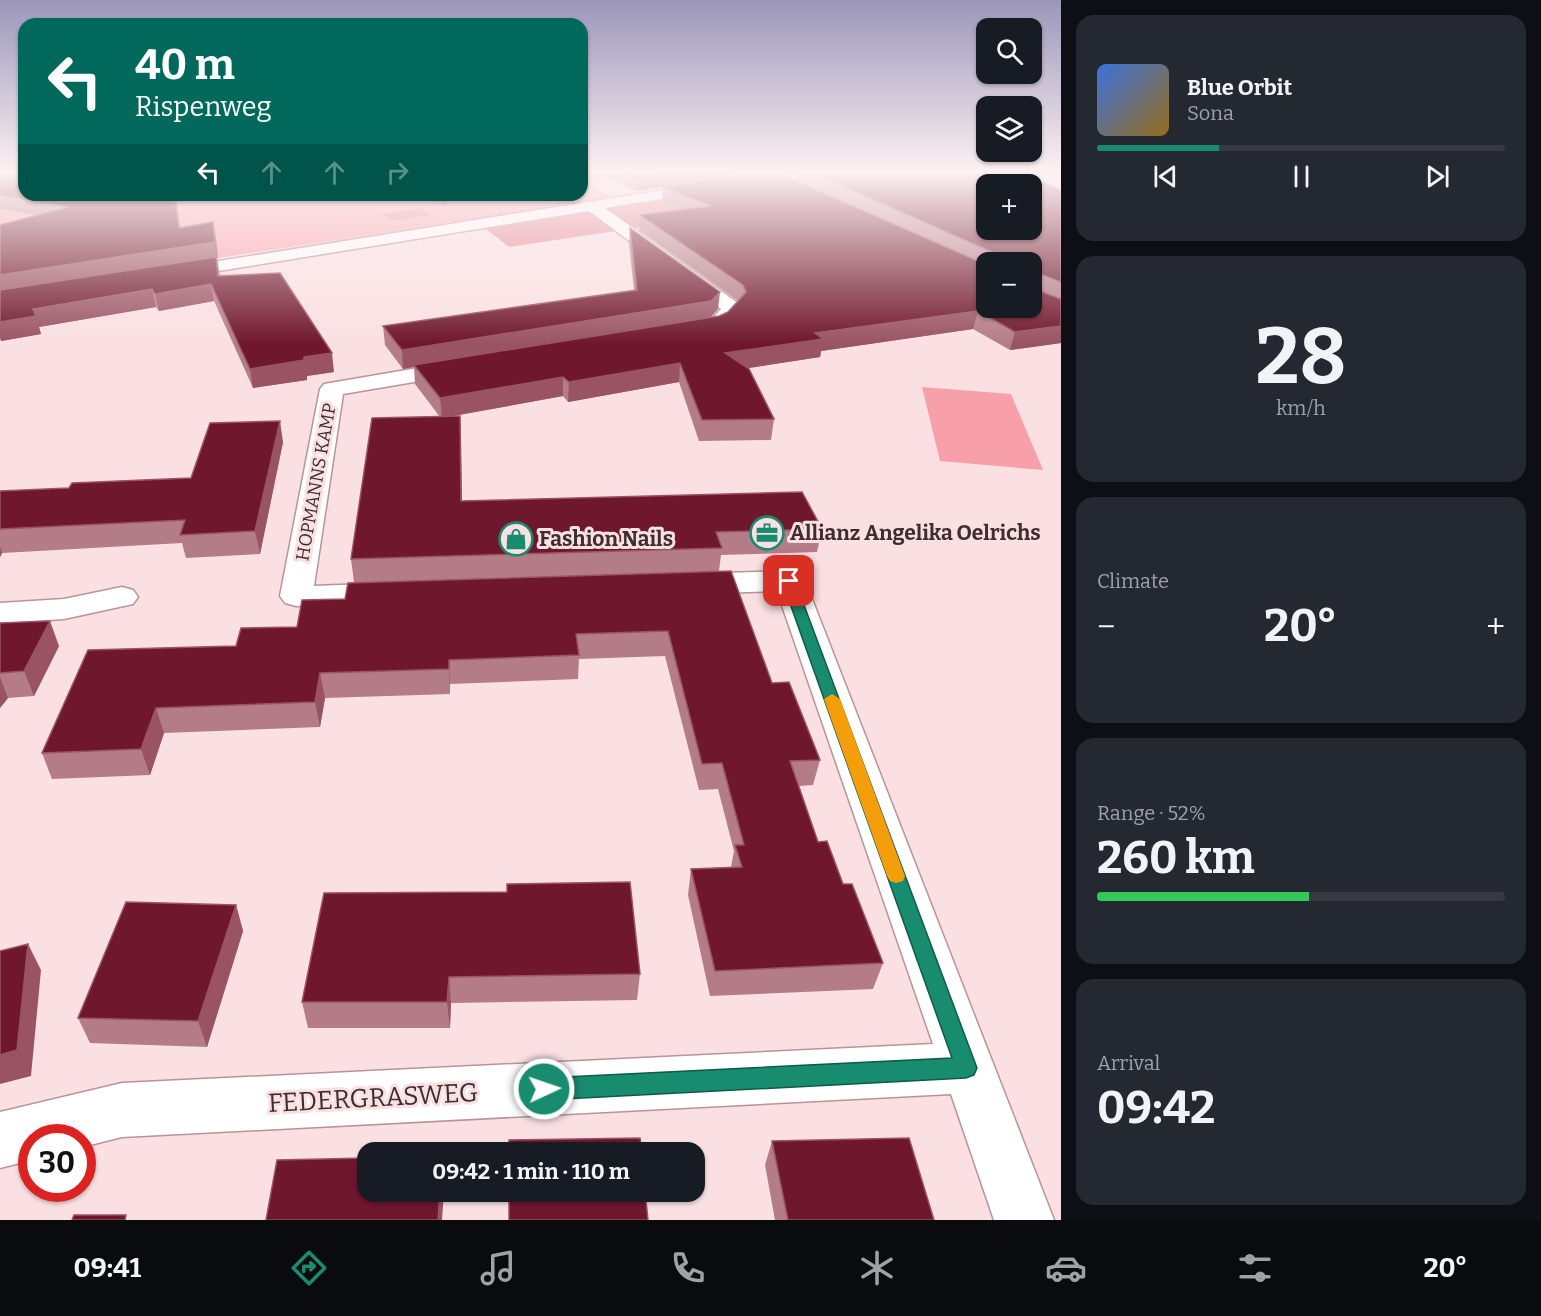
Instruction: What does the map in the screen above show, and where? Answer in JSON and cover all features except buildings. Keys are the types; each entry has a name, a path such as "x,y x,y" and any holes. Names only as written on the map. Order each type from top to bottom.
{"street":[{"path":"164,274 441,230"},
{"path":"625,230 732,308 717,326 671,334"},
{"name":"HOPMANNS KAMP","path":"413,593 296,596 332,389 484,364"},
{"path":"672,585 789,581 966,1068 1024,1220"},
{"path":"0,613 64,609 122,597"},
{"name":"FEDERGRASWEG","path":"0,1140 122,1110 966,1068"}],"shaded area":[{"path":"0,230 403,230 0,291"},
{"path":"487,230 623,230 509,247"},
{"path":"922,387 1011,394 1043,470 940,461"}],"slow traffic":[{"path":"832,699 896,876"}],"place":[{"name":"Allianz Angelika Oelrichs","path":"767,533"},
{"name":"Fashion Nails","path":"516,539"}],"route":[{"path":"544,1089 966,1068 789,581"}]}
